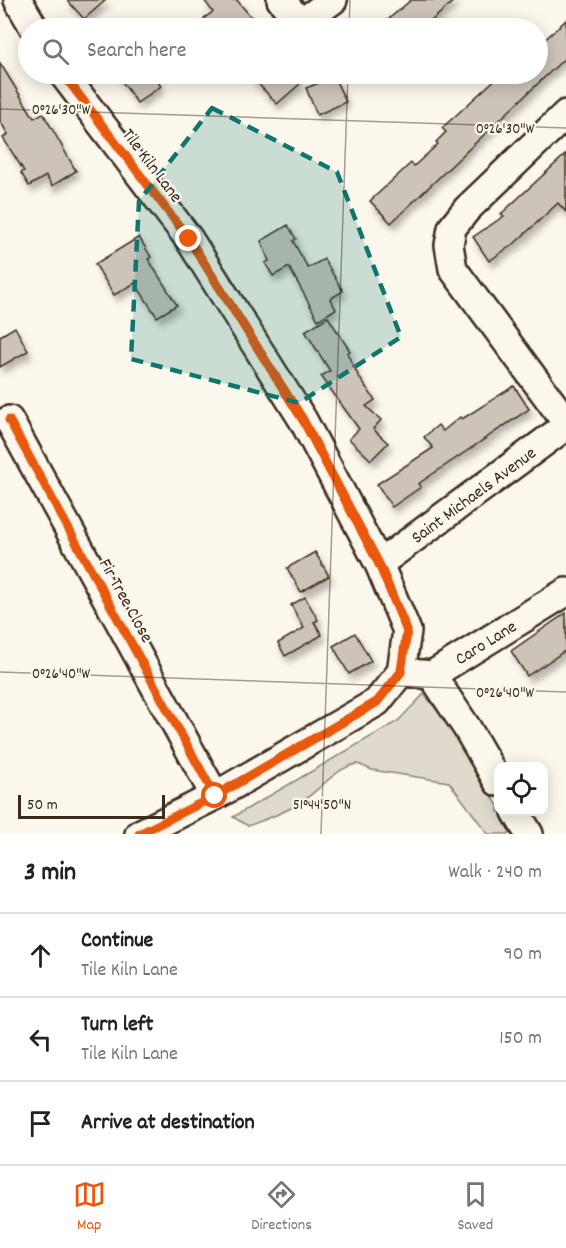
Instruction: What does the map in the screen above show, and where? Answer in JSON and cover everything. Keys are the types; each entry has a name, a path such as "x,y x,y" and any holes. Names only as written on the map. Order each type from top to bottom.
{"street":[{"path":"18,0 28,18"},
{"path":"281,0 296,18"},
{"path":"312,18 333,0"},
{"name":"Tile Kiln Lane","path":"71,84 189,239 303,420 379,564 407,631 401,672"},
{"path":"566,114 467,209 452,228 449,245 453,269 566,424"},
{"name":"Fir Tree Close","path":"9,420 215,796"},
{"name":"Saint Michaels Avenue","path":"379,564 566,424"},
{"name":"Caro Lane","path":"432,675 566,592"},
{"path":"139,834 215,796 377,702 401,672 432,675 467,728 494,775"},
{"path":"518,816 529,834"}],"highlighted area":[{"path":"212,108 337,172 401,337 299,403 131,359 139,201"}],"shaded area":[{"path":"424,694 458,737 494,799 494,816 504,816 515,834 488,834 449,782 372,770 358,764 335,774 300,803 275,816 248,826 233,817 398,721"}],"building":[{"path":"67,0 106,0 85,18"},
{"path":"204,0 237,0 252,18 204,18 213,12"},
{"path":"411,0 455,0 434,18 390,18"},
{"path":"566,20 566,57 548,74 548,37"},
{"path":"0,63 34,118 43,113 76,171 52,186 46,176 29,186 21,173 24,171 3,138 8,134 0,121"},
{"path":"124,84 160,84 161,86 137,103"},
{"path":"258,84 300,84 277,104"},
{"path":"316,84 337,84 346,102 317,115 306,88"},
{"path":"490,84 538,84 391,223 370,201 411,163 414,166 438,144 436,142 446,132 442,128"},
{"path":"566,154 566,212 558,203 515,243 489,261 473,237 504,216 501,214"},
{"path":"288,225 296,239 293,241 308,268 324,259 343,291 330,299 336,309 318,320 289,267 273,276 265,263 269,261 261,241"},
{"path":"139,237 151,257 148,259 177,305 157,317 135,283 114,295 95,264"},
{"path":"328,317 350,351 347,353 359,377 375,400 366,406 381,420 373,429 388,443 371,460 349,439 359,429 321,376 330,371 305,331"},
{"path":"15,327 28,351 0,367 0,336"},
{"path":"514,386 529,409 418,484 421,487 392,507 377,484 433,448 424,437 438,425 443,431 460,417 462,419"},
{"path":"315,552 329,576 301,592 287,568"},
{"path":"305,597 318,620 314,622 322,635 285,656 278,643 304,628 291,605"},
{"path":"566,613 566,650 527,676 511,651"},
{"path":"355,633 371,661 349,674 333,646"}],"cycle path":[{"path":"71,84 189,239 303,420 379,564 407,631 401,672 377,702 215,796 139,834"},
{"path":"9,420 215,796"}],"route":[{"path":"189,239 303,420 379,564 407,631 401,672 377,702 215,796"}]}
